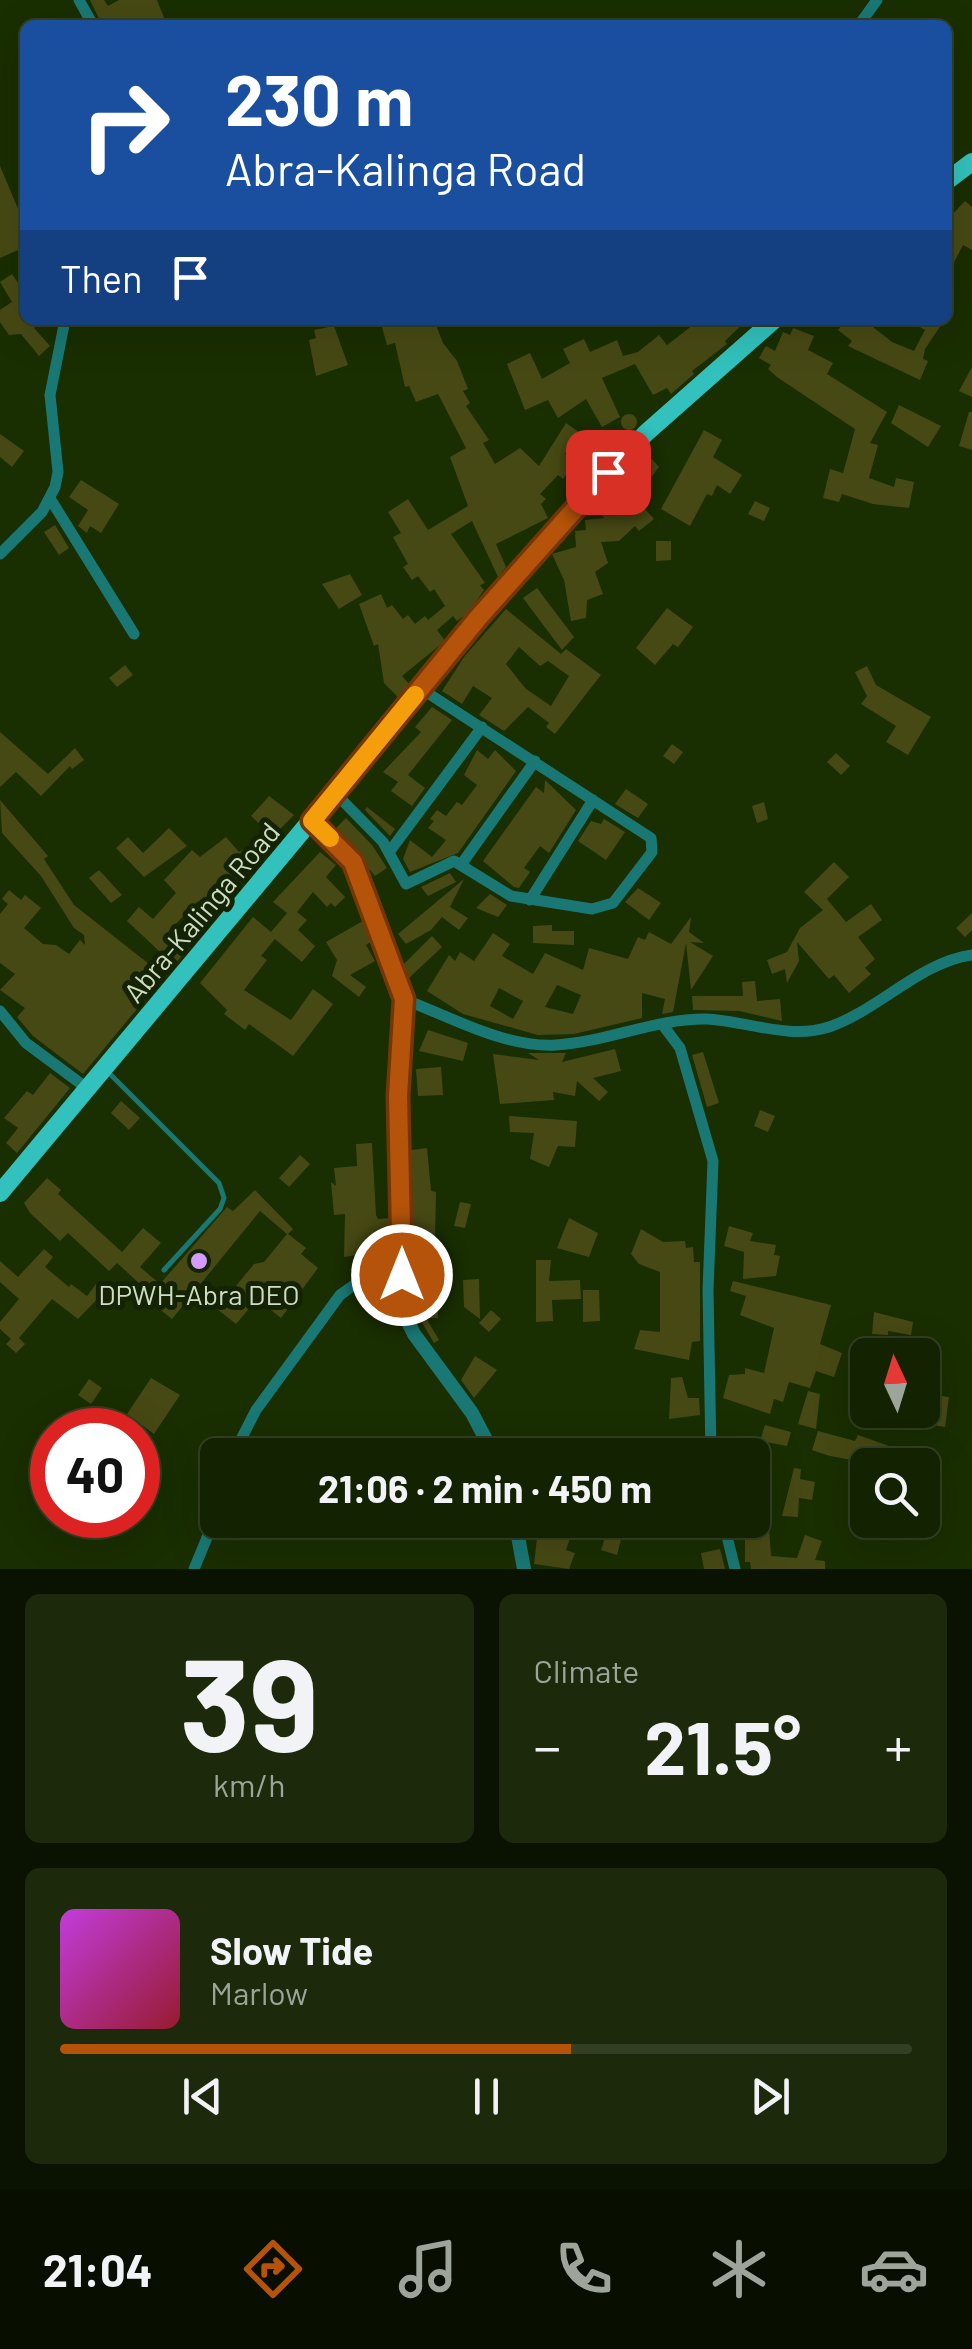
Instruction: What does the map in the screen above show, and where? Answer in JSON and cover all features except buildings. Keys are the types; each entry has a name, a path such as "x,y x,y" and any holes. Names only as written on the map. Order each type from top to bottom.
{"main road":[{"name":"Abra-Kalinga Road","path":"0,1193 336,794 420,688 590,491 646,433 768,325"}],"street":[{"path":"863,20 878,0"},
{"path":"0,554 51,500 58,472 50,395 65,325"},
{"path":"51,500 134,634"},
{"path":"336,794 390,851 406,884 448,863 462,862 504,893 585,909 606,907 652,852 653,842 647,835 420,688"},
{"path":"390,851 482,727"},
{"path":"462,862 535,761"},
{"path":"530,900 594,800"},
{"path":"312,821 353,862 404,999 398,1096 406,1321 472,1413 485,1438"},
{"path":"404,999 534,1045 578,1042 705,1019 798,1031 850,1019 942,964 972,955"},
{"path":"0,1011 26,1043 88,1090"},
{"path":"662,1024 680,1048 713,1161 708,1290 710,1438"},
{"path":"242,1438 256,1410 340,1294 403,1250"},
{"path":"194,1569 207,1538"},
{"path":"518,1538 524,1569"},
{"path":"727,1538 736,1569"}],"lane":[{"path":"104,1069 220,1183 224,1198 220,1209 164,1270"}],"slow traffic":[{"path":"330,838 312,821 415,695"}],"place":[{"name":"DPWH-Abra DEO","path":"199,1261"}],"route":[{"path":"402,1275 398,1096 404,999 392,958 353,862 312,821 478,618 608,472"}]}
